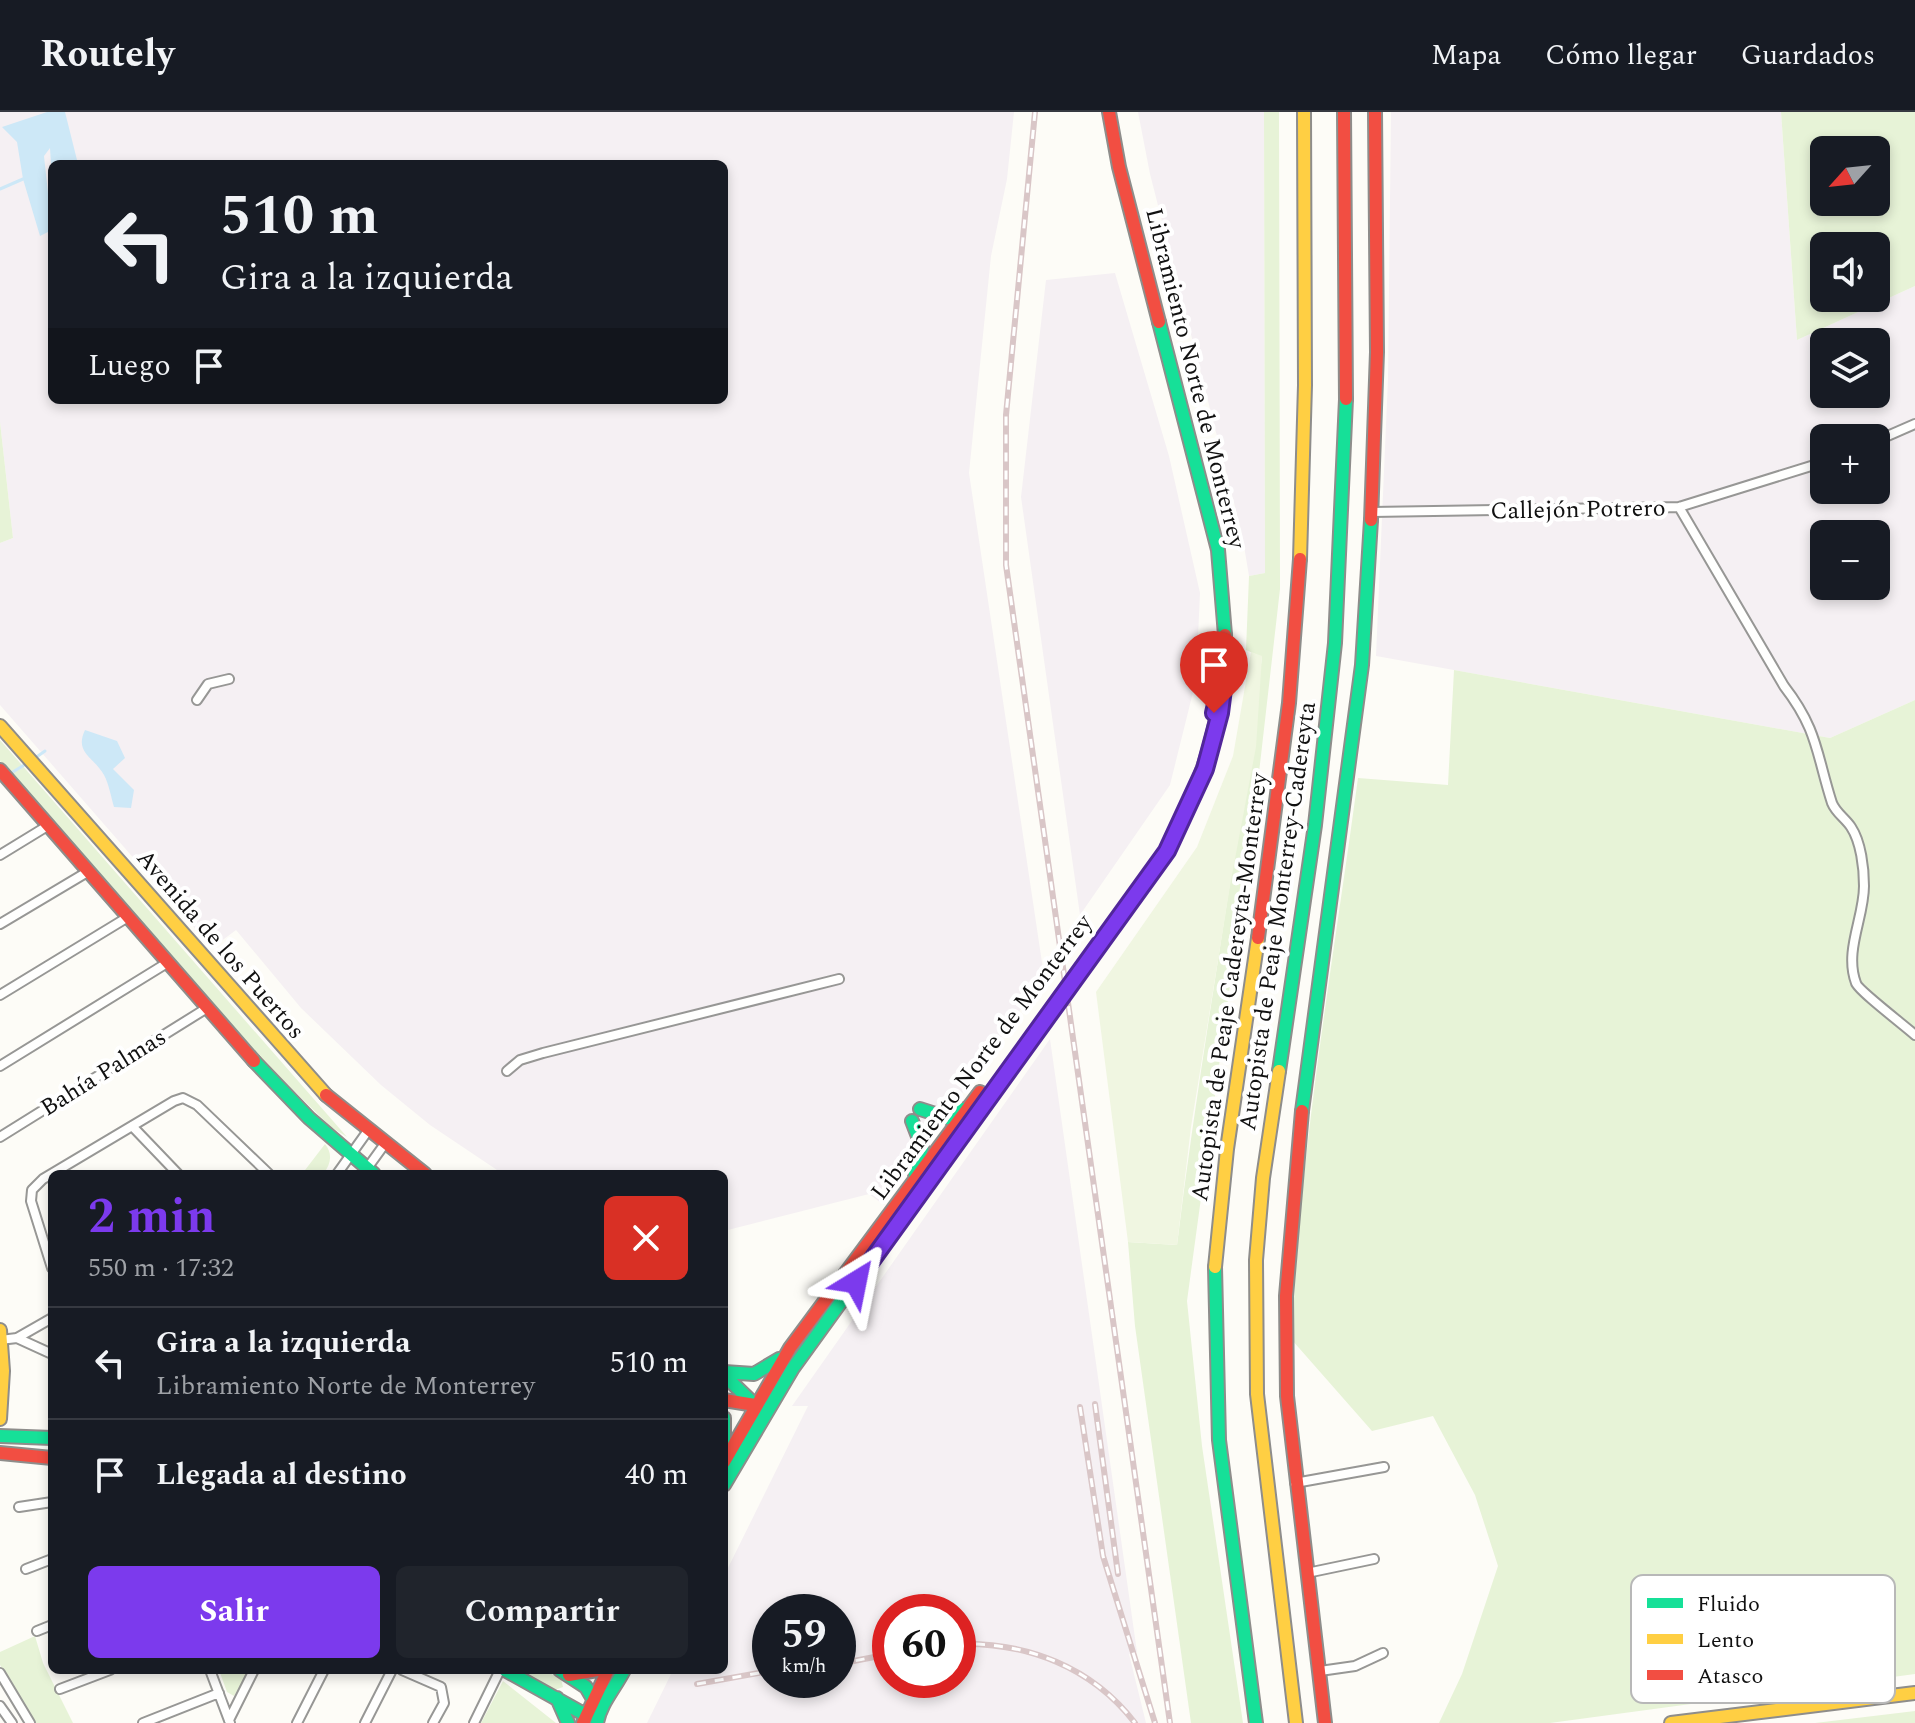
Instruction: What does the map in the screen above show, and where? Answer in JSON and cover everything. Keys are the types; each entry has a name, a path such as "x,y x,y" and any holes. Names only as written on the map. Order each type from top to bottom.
{"main road":[{"name":"Libramiento Norte de Monterrey","path":"728,1475 793,1368 1167,851 1191,805 1208,757 1220,713 1227,657 1225,595 1210,508 1134,227 1109,112"},
{"name":"Autopista de Peaje Cadereyta-Monterrey","path":"1256,1723 1219,1433 1214,1371 1215,1285 1223,1190 1276,817 1297,611 1304,479 1304,112"},
{"name":"Autopista de Peaje Monterrey-Cadereyta","path":"1296,1723 1257,1394 1256,1260 1263,1178 1315,825 1338,602 1346,398 1344,112"},
{"path":"1325,1723 1287,1396 1286,1296 1302,1108 1358,708 1372,512 1377,352 1375,112"},
{"name":"Libramiento Norte de Monterrey","path":"728,1455 790,1348 1159,853 1200,768 1227,657"},
{"name":"Avenida de los Puertos","path":"0,726 316,1085 367,1132 419,1170"},
{"path":"2,776 49,825 283,1092 366,1170"},
{"path":"920,1109 948,1118 957,1115 975,1098"},
{"path":"912,1121 922,1147 913,1182"},
{"path":"728,1401 755,1405 769,1394 812,1334 833,1315"},
{"path":"0,1419 1,1336"},
{"path":"728,1373 754,1374 775,1363 790,1348"},
{"path":"728,1377 755,1405 754,1418 728,1473"},
{"path":"0,1436 48,1438"},
{"path":"0,1453 48,1458"},
{"path":"510,1674 593,1716"},
{"path":"557,1698 566,1688 565,1674"},
{"path":"566,1674 593,1716"},
{"path":"593,1716 607,1674"},
{"path":"593,1716 620,1674"},
{"path":"1895,1695 1915,1693"},
{"path":"557,1698 568,1723"},
{"path":"1671,1723 1834,1703"}],"street":[{"path":"1890,435 1915,424"},
{"name":"Callejón Potrero","path":"1372,512 1679,507 1810,466"},
{"path":"1679,507 1813,730 1832,804 1853,831 1860,850 1864,888 1854,934 1856,984 1865,996 1884,1006 1915,1035"},
{"path":"197,700 208,684 229,679"},
{"path":"0,855 49,825"},
{"path":"0,924 89,871"},
{"path":"0,995 128,917"},
{"path":"0,1066 167,963"},
{"path":"507,1071 520,1060 543,1053 839,979"},
{"name":"Bahía Palmas","path":"0,1137 207,1008"},
{"path":"58,1170 174,1101 190,1100 265,1170"},
{"path":"132,1126 174,1170"},
{"path":"340,1170 367,1132"},
{"path":"369,1170 384,1145"},
{"path":"48,1176 32,1190 31,1201 48,1244"},
{"path":"17,1338 48,1320"},
{"path":"1,1336 17,1338 48,1352"},
{"path":"1295,1483 1384,1467"},
{"path":"19,1507 48,1503"},
{"path":"1307,1573 1374,1559"},
{"path":"26,1569 48,1561"},
{"path":"37,1631 48,1627"},
{"path":"1320,1671 1355,1666 1383,1653"},
{"path":"0,1673 30,1723"},
{"path":"60,1689 99,1674"},
{"path":"212,1674 230,1721"},
{"path":"230,1721 252,1674"},
{"path":"297,1723 322,1674"},
{"path":"365,1723 390,1674"},
{"path":"411,1674 441,1687 444,1703 433,1723"},
{"path":"474,1723 500,1674"},
{"path":"143,1723 219,1693"},
{"path":"0,1706 12,1723"}],"shaded area":[{"path":"0,112 1014,112 1007,179 991,256 969,473 1044,976 884,1205 869,1194 728,1230 728,1170 497,1170 430,1125 381,1085 301,1008 236,930 212,948 0,705 0,543 13,538 0,422"},
{"path":"1138,112 1264,112 1265,573 1249,576 1242,534 1150,174"},
{"path":"1391,112 1781,112 1797,340 1810,334 1810,408 1890,408 1890,328 1823,328 1858,312 1890,312 1890,297 1915,286 1915,700 1830,738 1376,656 1388,379"},
{"path":"1115,273 1169,456 1200,593 1196,680 1170,785 1080,915 1021,497 1046,280"},
{"path":"1050,1039 1137,1652 1129,1654 1146,1723 647,1723 671,1674 728,1674 728,1568 808,1406 792,1406"}],"green space":[{"path":"1264,112 1279,112 1280,589 1260,764 1187,1301 1202,1446 1243,1723 1191,1723 1135,1326 1128,1242 1177,1245 1262,657 1246,650 1249,576 1265,573"},
{"path":"1781,112 1915,112 1915,286 1890,297 1890,232 1810,232 1810,312 1858,312 1823,328 1810,328 1810,334 1797,340"},
{"path":"0,422 13,538 0,543"},
{"path":"1251,652 1262,656 1256,747 1191,1127 1177,1245 1128,1242 1096,992 1197,847 1233,756"},
{"path":"1454,670 1830,738 1915,700 1915,1674 1895,1677 1895,1575 1631,1575 1631,1703 1699,1703 1550,1723 1439,1723 1462,1674 1498,1566 1475,1495 1433,1416 1372,1431 1292,1340 1309,1129 1358,778 1448,785"},
{"path":"0,740 347,1137 331,1127 230,1028 0,761"},
{"path":"325,1144 330,1159 326,1170 305,1170"},
{"path":"35,1636 43,1663 73,1723 36,1723 0,1665 0,1652"},
{"path":"220,1674 247,1674 234,1696 227,1692"},
{"path":"526,1674 552,1674 561,1679 563,1687 552,1691"},
{"path":"503,1681 556,1723 481,1723"},
{"path":"1915,1711 1915,1723 1815,1723"}],"water":[{"path":"47,112 65,112 77,160 51,160 50,148 44,156 48,232 40,236 23,179 17,142 2,127"},
{"path":"85,730 117,741 125,758 113,769 134,790 131,808 114,807 104,775 84,750 82,738"}],"waterway":[{"path":"0,189 23,179"},
{"path":"35,758 45,751"},
{"path":"8,775 29,762"}],"railway":[{"path":"1035,112 1006,415 1006,565 1170,1723"},
{"path":"1095,1404 1118,1574"},
{"path":"1080,1407 1103,1556 1155,1723"},
{"path":"976,1645 1033,1653 1056,1662 1099,1687 1135,1723"},
{"path":"856,1661 872,1657"},
{"path":"697,1684 752,1674"}],"traffic: fast":[{"path":"1159,322 1218,550 1225,635"},
{"path":"1279,1071 1315,825 1335,643 1346,399"},
{"path":"1302,1111 1362,665 1371,520"},
{"path":"254,1061 309,1118 369,1170"},
{"path":"920,1109 948,1118 963,1109"},
{"path":"912,1121 922,1147 915,1174"},
{"path":"728,1478 793,1368 966,1129"},
{"path":"1215,1267 1219,1440 1256,1723"},
{"path":"728,1372 754,1374 779,1359"},
{"path":"728,1379 755,1405"},
{"path":"0,1436 48,1438"},
{"path":"512,1674 582,1713 599,1709 586,1687 566,1674"},
{"path":"597,1723 604,1703 622,1674"},
{"path":"557,1698 568,1723"}],"traffic: slow":[{"path":"1300,559 1305,385 1304,112"},
{"path":"0,726 326,1095"},
{"path":"1215,1267 1227,1149 1258,938"},
{"path":"1279,1071 1263,1178 1256,1260 1257,1394 1296,1723"},
{"path":"0,1330 3,1371 0,1419"},
{"path":"1895,1695 1915,1693"},
{"path":"1671,1723 1834,1703"}],"traffic: jam":[{"path":"1109,112 1119,167 1159,322"},
{"path":"1344,112 1346,399"},
{"path":"1371,520 1377,352 1375,112"},
{"path":"1258,938 1289,703 1300,559"},
{"path":"966,1129 1167,851 1192,799 1210,746 1221,692 1225,635"},
{"path":"0,770 254,1061"},
{"path":"728,1455 790,1348 980,1092"},
{"path":"326,1095 420,1170"},
{"path":"1302,1111 1286,1296 1287,1396 1325,1723"},
{"path":"728,1401 755,1405"},
{"path":"0,1453 48,1458"},
{"path":"569,1675 575,1674"},
{"path":"583,1723 606,1674"}],"route":[{"path":"856,1282 984,1101 1142,888 1178,833 1205,769 1220,713 1227,657 1222,666 1214,713"}]}
